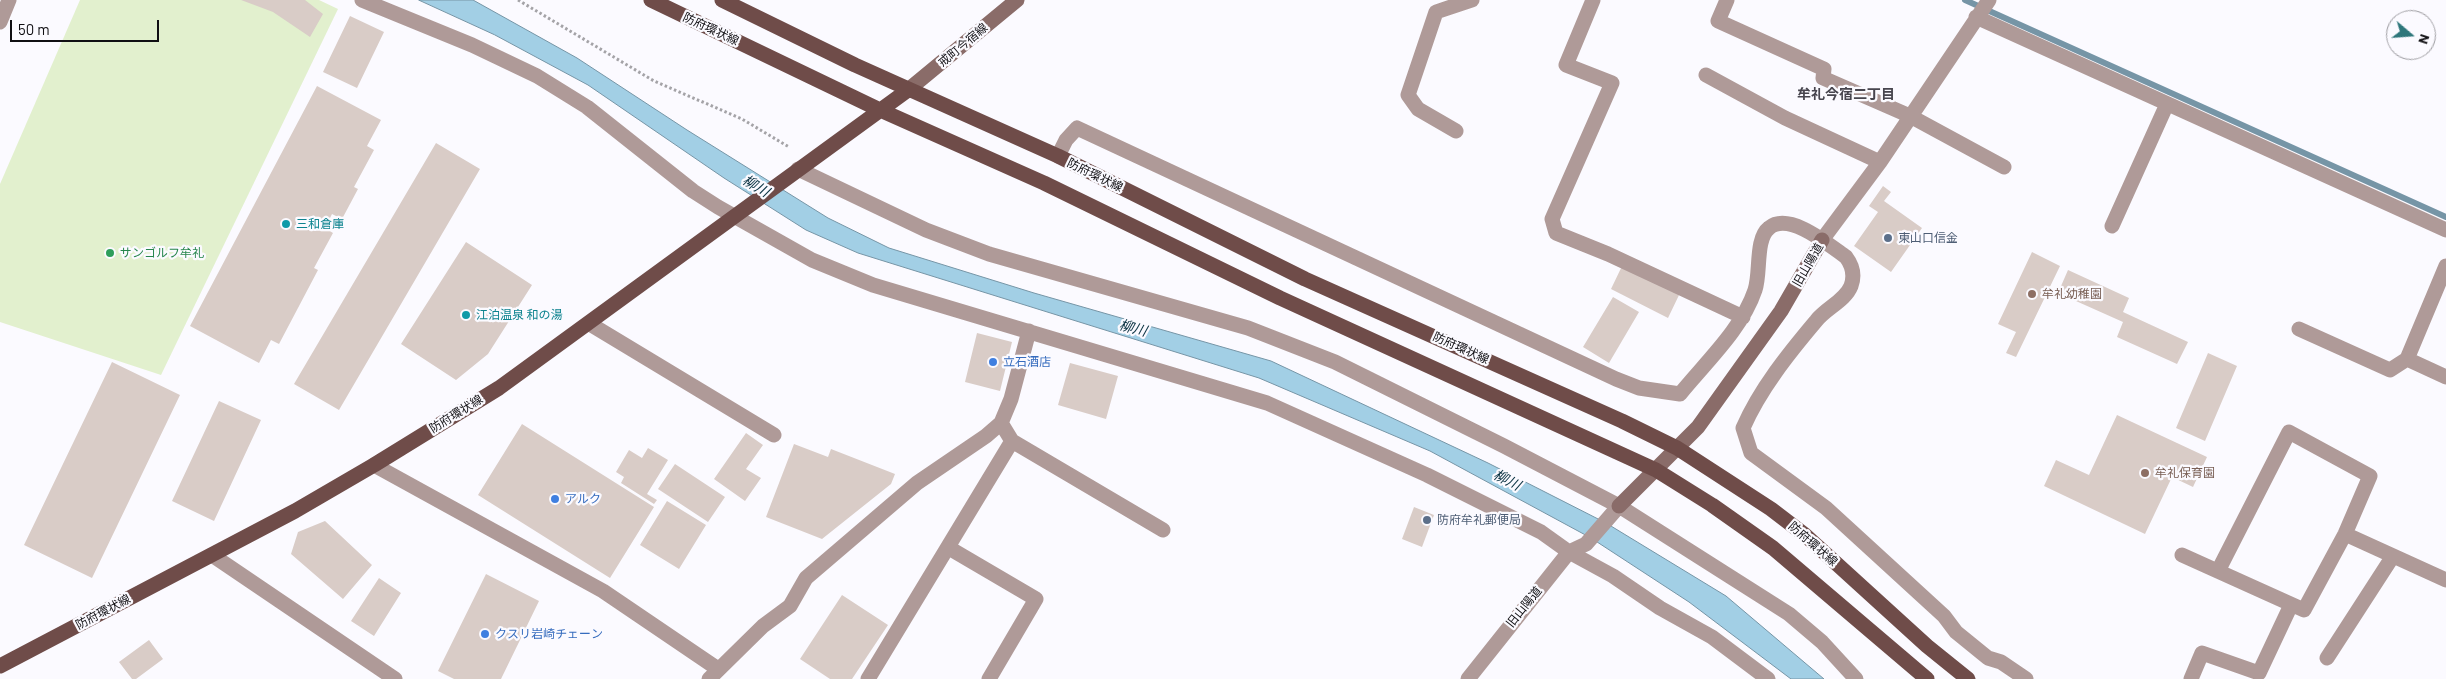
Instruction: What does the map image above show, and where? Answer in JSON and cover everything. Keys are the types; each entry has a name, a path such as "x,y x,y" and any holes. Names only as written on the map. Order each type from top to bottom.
{"main road":[{"name":"防府環状線","path":"651,0 880,110 1044,183 1280,298 1656,470 1712,505 1773,548 1927,679"},
{"name":"防府環状線","path":"722,0 908,90 1058,156 1305,278 1622,421 1677,448 1778,514 1805,535 1927,646 1968,679"},
{"name":"防府環状線","path":"0,666 212,554 374,465 499,388 590,324 792,173 908,90"}],"street":[{"path":"0,20 9,0"},
{"path":"362,0 472,45 537,76 587,107 693,191 741,212 766,236 812,260 873,285 1248,397 1298,416 1427,474 1541,532 1569,552 1614,576 1660,608 1712,637 1768,679"},
{"name":"戒町今宿線","path":"908,90 1018,0"},
{"path":"1456,131 1418,109 1408,95 1436,12 1472,0"},
{"path":"1593,0 1566,64 1612,83 1552,219 1556,233 1608,254 1743,317"},
{"path":"1727,0 1718,21 1824,69 1823,78 1910,116 2004,167"},
{"name":"旧山陽道","path":"1468,679 1569,552 1586,544 1614,511 1698,427 1781,312 1822,240 1880,162 1989,0"},
{"path":"1976,17 2446,230"},
{"path":"1706,75 1784,118 1880,162"},
{"path":"2112,226 2167,104"},
{"path":"1058,156 1066,140 1076,128 1639,388 1680,394 1743,317 1755,289 1760,270 1763,237 1769,228 1779,223 1794,224 1846,257 1851,265 1851,285 1846,293 1817,319 1753,404 1743,428 1750,453 1826,508 1944,616 1956,632 1988,658 2001,662 2026,679"},
{"path":"792,173 926,230 989,254 1248,328 1335,362 1504,446 1789,614 1822,642 1856,679"},
{"path":"2299,329 2390,370 2407,358 2446,266"},
{"path":"590,324 774,435"},
{"path":"374,465 603,591 714,674 763,626 790,606 806,578 917,483 986,436 1001,423 1012,399 1029,331"},
{"path":"2407,358 2446,377"},
{"path":"1001,423 1012,441 1163,530"},
{"path":"2182,555 2304,610 2346,534 2370,476 2289,432 2218,571"},
{"path":"868,679 1012,441"},
{"path":"2346,534 2446,580"},
{"path":"949,548 1036,599 989,679"},
{"path":"212,554 395,679"},
{"path":"2328,658 2393,556"},
{"path":"2191,679 2202,653 2259,674 2291,605"}],"path":[{"path":"518,0 654,80 742,119 789,147"}],"green space":[{"name":"サンゴルフ牟礼","path":"80,0 319,0 338,9 161,375 0,322 0,184"}],"water":[{"name":"柳川","path":"419,0 473,0 577,58 687,130 828,218 889,248 1034,293 1271,361 1488,463 1606,523 1726,596 1824,679 1791,679 1689,602 1591,538 1430,451 1259,378 858,253 806,230 724,178 588,85 495,35"}],"building":[{"path":"241,0 305,0 323,14 310,37 273,12"},
{"path":"350,16 384,32 357,88 323,72"},
{"name":"三和倉庫","path":"317,86 381,120 367,146 374,150 354,187 358,189 342,219 332,214 325,228 333,233 314,268 318,270 279,344 271,340 259,363 190,326"},
{"path":"436,143 480,169 339,410 294,384"},
{"path":"1883,186 1891,192 1884,201 1922,228 1891,272 1854,246 1878,212 1869,206"},
{"name":"江泊温泉 和の湯","path":"466,242 532,285 488,354 456,380 401,344"},
{"path":"2032,252 2060,266 2016,357 2006,353 2016,332 1998,324"},
{"path":"1623,264 1680,293 1668,318 1611,289"},
{"path":"2068,270 2129,298 2123,312 2188,342 2177,364 2117,337 2123,322 2058,293"},
{"path":"1613,297 1639,312 1609,363 1583,347"},
{"path":"977,333 1012,342 1000,391 965,382"},
{"path":"2208,353 2237,366 2205,441 2176,428"},
{"path":"112,362 180,395 92,578 24,545"},
{"path":"1070,363 1118,376 1106,419 1058,405"},
{"path":"219,401 261,420 214,521 172,501"},
{"path":"2117,415 2207,457 2193,487 2172,477 2145,534 2044,486 2056,460 2089,475"},
{"path":"522,424 654,507 610,578 478,495"},
{"path":"746,433 763,445 746,469 761,478 745,501 714,479"},
{"path":"794,444 828,457 831,449 895,474 891,484 822,539 766,517"},
{"path":"648,448 668,460 647,494 657,500 654,504 621,483 624,477 616,472 629,450 642,458"},
{"path":"675,464 725,497 708,522 658,489"},
{"path":"667,501 706,525 679,569 640,545"},
{"path":"1414,507 1434,515 1422,547 1402,539"},
{"path":"325,521 372,565 343,599 291,554 298,532"},
{"path":"486,574 539,601 501,679 454,679 438,671"},
{"path":"379,578 401,593 374,636 351,621"},
{"path":"842,595 888,625 852,679 830,679 800,659"},
{"path":"149,640 163,659 136,679 132,679 119,662"}],"waterway":[{"path":"1965,0 2446,217"}],"place":[{"name":"三和倉庫","path":"286,224"},
{"name":"東山口信金","path":"1888,238"},
{"name":"サンゴルフ牟礼","path":"110,253"},
{"name":"牟礼幼稚園","path":"2032,294"},
{"name":"江泊温泉 和の湯","path":"466,315"},
{"name":"立石酒店","path":"993,362"},
{"name":"牟礼保育園","path":"2145,473"},
{"name":"アルク","path":"555,499"},
{"name":"防府牟礼郵便局","path":"1427,520"},
{"name":"クスリ岩崎チェーン","path":"485,634"}],"district":[{"name":"牟礼今宿二丁目","path":"1846,94"}]}
